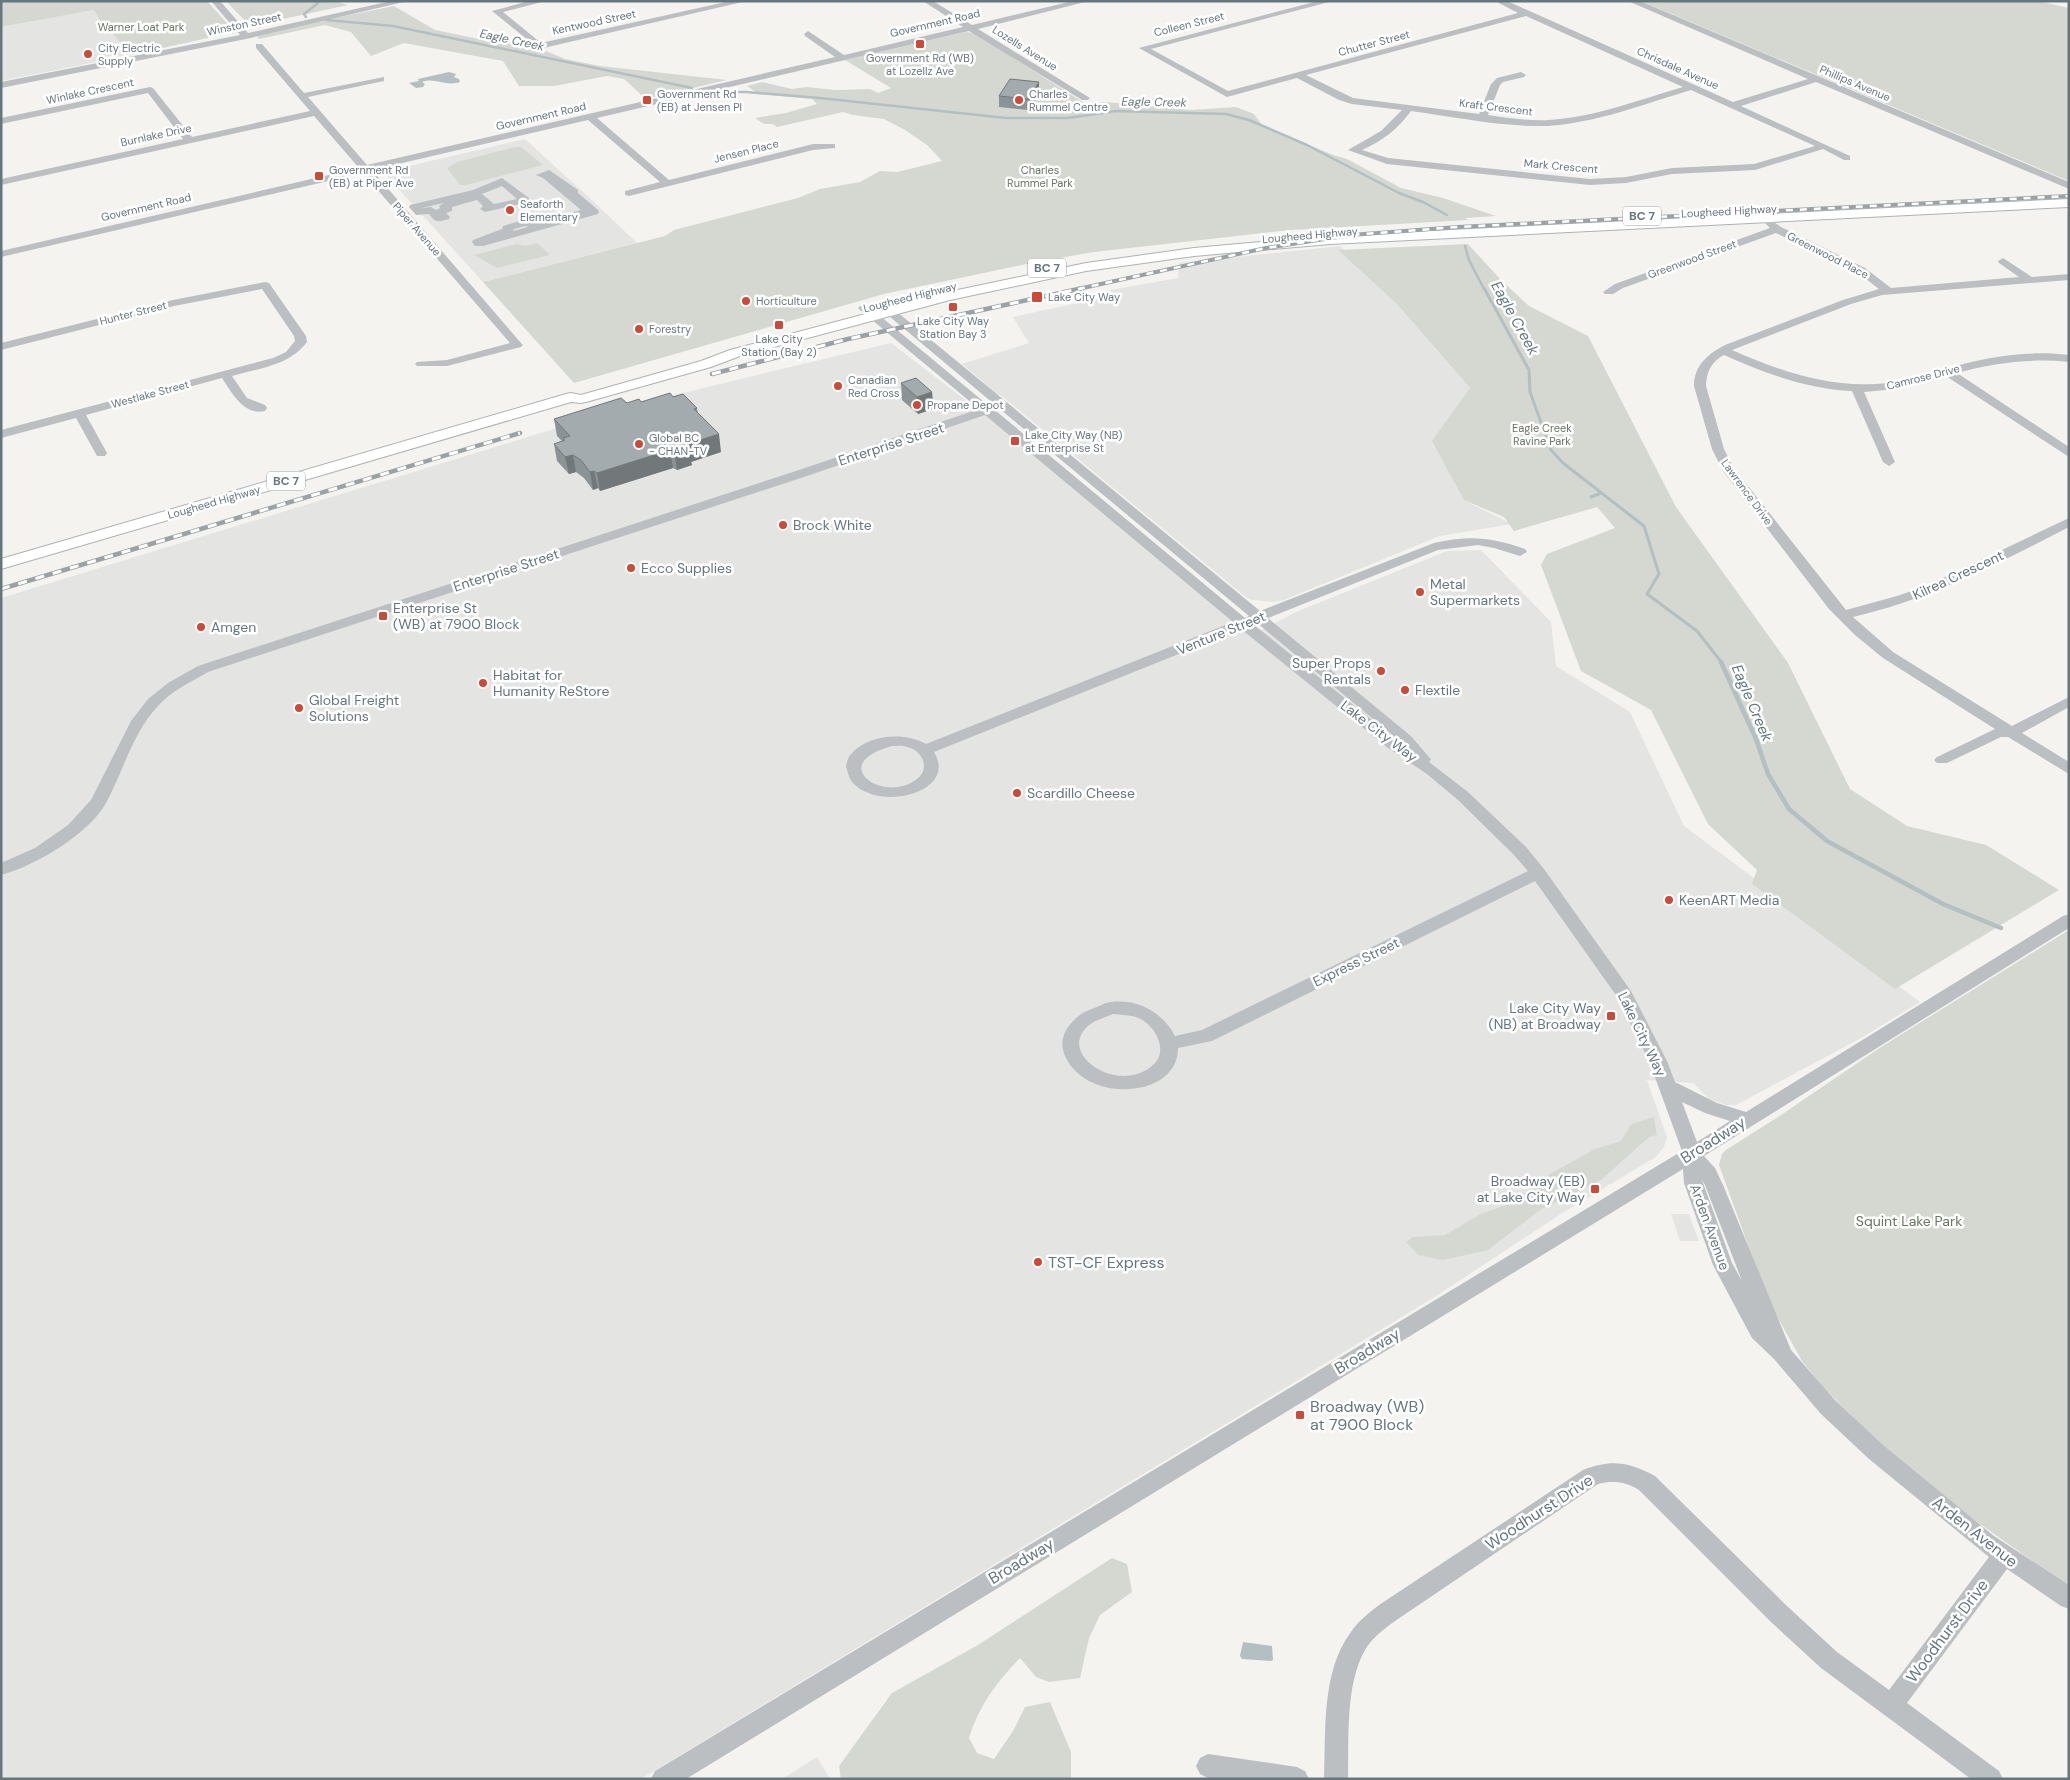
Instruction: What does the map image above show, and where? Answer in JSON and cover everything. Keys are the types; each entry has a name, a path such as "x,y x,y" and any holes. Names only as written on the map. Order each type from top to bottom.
{"main road":[{"name":"Lougheed Highway","path":"1,564 571,397 581,399 706,364 721,363 859,325 886,307 984,280 1042,268 1156,251 1312,233 2069,194"},
{"name":"Lougheed Highway","path":"886,307 1041,276 1194,252 1330,240 2069,203"},
{"name":"Lougheed Highway","path":"571,397 575,392 873,316"}],"street":[{"path":"215,1 246,36"},
{"name":"Winston Street","path":"1,85 246,36 404,1"},
{"name":"Kentwood Street","path":"542,1 496,11 539,46 743,1"},
{"name":"Lozells Avenue","path":"927,1 1085,98"},
{"name":"Government Road","path":"1,254 1085,1"},
{"name":"Colleen Street","path":"1227,94 1143,48 1329,1"},
{"name":"Chrisdale Avenue","path":"1499,1 1847,158"},
{"name":"Phillips Avenue","path":"1632,1 2069,186"},
{"name":"Chutter Street","path":"1227,94 1526,13"},
{"path":"808,34 843,58"},
{"name":"Piper Avenue","path":"258,46 517,345 447,363 421,364"},
{"name":"Kraft Crescent","path":"1298,75 1342,98 1527,123 1568,122 1584,119 1692,87"},
{"path":"1482,117 1496,84 1500,80 1521,75"},
{"path":"302,96 382,79"},
{"path":"1733,105 1816,79"},
{"name":"Winlake Crescent","path":"1,121 150,90 190,141"},
{"name":"Mark Crescent","path":"1408,108 1396,125 1383,135 1353,150 1387,161 1590,182 1611,182 1672,171 1755,167 1824,146"},
{"name":"Burnlake Drive","path":"1,182 316,113"},
{"path":"590,117 668,184"},
{"name":"Jensen Place","path":"630,193 813,147 832,146"},
{"path":"549,173 574,192 572,193 594,212 479,244 477,242 496,237 500,234 498,233 509,230 507,228 527,222 530,224 539,222 536,219 543,217 549,222 589,211 545,175 541,175 549,173"},
{"path":"502,181 525,200 485,208 490,206 479,196 444,206 448,209 439,212 445,217 438,219 432,210 420,213 414,207 480,191 478,190 496,185 502,181"},
{"name":"Greenwood Place","path":"1766,219 1777,229 1854,266 1889,291"},
{"name":"Greenwood Street","path":"1609,292 1619,286 1777,229"},
{"path":"2003,261 2028,279"},
{"name":"Lawrence Drive","path":"2069,277 1889,291 1847,302 1724,350 1706,363 1702,371 1700,386 1722,458 1739,485 1842,615 1888,655 2069,769"},
{"name":"Hunter Street","path":"1,346 173,304 265,284 300,336 301,342 296,348"},
{"name":"Lake City Way","path":"886,307 1408,740 1432,771"},
{"name":"Lake City Way","path":"873,316 1244,624 1393,745 1432,771 1470,803 1520,852 1538,873 1625,995 1658,1061 1692,1154"},
{"name":"Westlake Street","path":"1,434 276,360 296,348"},
{"name":"Camrose Drive","path":"1724,350 1755,364 1790,376 1857,389 1894,386 1990,362 2034,357 2069,359"},
{"path":"1947,372 1998,404 2069,453"},
{"path":"225,374 243,401 261,408"},
{"path":"1857,389 1889,462"},
{"name":"Enterprise Street","path":"1,870 41,852 74,829 98,803 138,721 153,702 173,686 203,670 987,412 1003,405"},
{"path":"79,413 102,453"},
{"name":"Kilrea Crescent","path":"1842,615 1881,606 1937,587 2069,522"},
{"name":"Venture Street","path":"925,750 1434,547 1476,540 1497,544 1520,552"},
{"path":"1942,760 1998,733 2010,732 2069,701"},
{"path":"905,741 925,750 931,757 933,766 930,774 924,782 907,790 887,792 874,790 863,785 856,778 852,770 854,761 860,753 880,742 905,741"},
{"name":"Express Street","path":"1170,1043 1206,1036 1538,873"},
{"name":"Broadway","path":"663,1779 1692,1154 2069,920"},
{"path":"1112,1008 1144,1013 1157,1021 1166,1031 1170,1043 1169,1056 1163,1067 1152,1076 1138,1082 1121,1084 1104,1082 1078,1066 1071,1054 1070,1042 1074,1029 1083,1019 1112,1008"},
{"path":"1667,1086 1711,1108 1746,1119"},
{"name":"Arden Avenue","path":"1692,1154 1693,1183 1723,1265 1759,1332 1781,1353 1847,1426 1920,1488 2004,1555 2069,1598"},
{"name":"Woodhurst Drive","path":"1336,1779 1341,1689 1350,1655 1368,1628 1387,1613 1590,1477 1601,1472 1613,1471 1635,1476 1647,1483 1780,1616 1829,1660 1990,1779"},
{"name":"Woodhurst Drive","path":"1891,1706 2004,1555"},
{"path":"1208,1766 1297,1779"}],"shaded area":[{"path":"94,10 131,55 1,81 1,27"},
{"path":"449,72 456,74 454,77 459,79 460,82 427,81 422,82 425,84 423,87 416,88 409,83 419,81 418,79"},
{"name":"Seaforth Elementary","path":"525,139 637,243 483,282 383,172"},
{"path":"1340,246 1396,303 1471,389 1464,500 1512,524 1440,536 1284,600 1274,602 1252,600 1247,598 1003,397 990,390 989,387 962,364 1029,343 1013,317 1101,298 1094,293 1178,278 1179,263"},
{"path":"891,343 1001,427 1250,636 1296,612 1447,551 1481,550 1551,622 1556,666 1630,712 1684,826 1920,1002 1861,1038 1736,1105 1726,1105 1709,1099 1693,1083 1647,1080 1667,1137 1664,1147 1656,1157 1564,1212 1433,1298 641,1779 1,1779 1,598 636,404"},
{"path":"1671,1214 1689,1214 1699,1241 1680,1241"},
{"path":"1243,1642 1272,1646 1273,1660 1242,1659 1240,1656"},
{"path":"817,1757 830,1779 782,1779"}],"green space":[{"name":"Warner Loat Park","path":"1,1 207,1 235,32 131,55 106,25 103,25 94,10 1,27"},
{"path":"226,1 334,1 348,5 250,26"},
{"path":"1641,1 2038,1 2069,8 2069,181"},
{"path":"394,6 435,30 504,44 522,41 565,59 600,66 727,80 646,99 624,79 607,76 554,86 519,86 503,61 404,43 371,56 351,32 325,25 259,39 255,34"},
{"name":"Charles Rummel Park","path":"966,32 974,33 1086,104 1106,102 1191,110 1236,107 1254,114 1262,125 1347,159 1401,188 1443,198 1496,216 1465,218 1468,220 1290,230 1094,252 1031,263 884,294 574,383 483,282 665,236 674,230 798,198 820,189 860,182 880,171 897,172 942,161 927,145 884,119 843,112 777,127 773,124 764,124 755,118 786,113 817,104 812,99 759,94 747,86 762,82 792,89 806,87 836,90 870,89 878,93 891,88 845,60"},
{"path":"521,147 543,165 466,185 460,185 447,168 457,162"},
{"path":"537,243 550,255 497,268 474,255 517,244 525,246"},
{"name":"Eagle Creek Ravine Park","path":"1468,244 1500,279 1529,306 1588,336 1676,507 1788,663 1850,789 1907,826 1986,845 2059,890 1895,989 1752,884 1757,870 1708,824 1651,710 1581,671 1541,565 1547,554 1615,528 1597,507 1514,531 1504,517 1464,500 1432,441 1470,388 1396,303 1338,250"},
{"name":"Squint Lake Park","path":"2069,930 2069,1585 1966,1514 1880,1444 1823,1387 1802,1361 1768,1300 1719,1165 1722,1154 1726,1150 1881,1047"},
{"path":"1654,1117 1657,1135 1649,1137 1601,1180 1540,1210 1488,1250 1443,1260 1418,1255 1406,1242 1413,1237 1445,1235 1481,1214 1511,1203 1550,1174 1595,1149 1621,1141 1631,1124"},
{"path":"1112,1558 1127,1564 1132,1592 1100,1615 1089,1638 1080,1678 1049,1682 1036,1677 1020,1658 989,1695 969,1738 977,1753 994,1759 1013,1731 1025,1707 1050,1702 1071,1752 1071,1779 841,1779 839,1766 892,1693 978,1645"}],"building":[{"path":"1010,79 1039,82 1028,99 999,96"},
{"path":"916,378 932,392 917,397 901,383"},
{"name":"Global BC - CHAN-TV","path":"670,393 673,397 683,394 697,408 694,409 719,434 688,444 689,448 674,452 670,450 597,473 594,471 590,472 581,460 573,455 565,457 554,444 570,436 554,419 621,398 627,403 639,399 641,402"}],"waterway":[{"name":"Eagle Creek","path":"306,17 304,14 318,3 314,1"},
{"name":"Eagle Creek","path":"326,20 393,26 692,88"},
{"name":"Eagle Creek","path":"720,92 746,92 820,98 1006,118 1068,118 1116,111 1226,114 1249,120 1307,145 1399,193 1423,202 1447,215"},
{"name":"Eagle Creek","path":"1465,246 1469,260 1484,289"},
{"name":"Eagle Creek","path":"1484,288 1529,370 1530,392 1551,450 1563,463 1644,526 1659,574 1647,594 1697,631 1722,663"},
{"path":"1591,497 1601,493"},
{"name":"Eagle Creek","path":"1721,662 1756,739 1768,774 1789,809 1827,841 1943,904 2001,928"}],"railway":[{"path":"1078,289 1266,248 1351,235 1458,227 2069,196"},
{"path":"712,374 848,339 1083,288"},
{"path":"1,589 520,433"}],"place":[{"name":"Government Rd (WB) at Lozellz Ave","path":"920,44"},
{"name":"City Electric Supply","path":"88,54"},
{"name":"Government Rd (EB) at Jensen Pl","path":"647,100"},
{"name":"Charles Rummel Centre","path":"1019,100"},
{"name":"Government Rd (EB) at Piper Ave","path":"319,176"},
{"name":"Seaforth Elementary","path":"510,210"},
{"name":"Lake City Way","path":"1037,297"},
{"name":"Horticulture","path":"746,301"},
{"name":"Lake City Way Station Bay 3","path":"953,307"},
{"name":"Lake City Station (Bay 2)","path":"779,325"},
{"name":"Forestry","path":"639,329"},
{"name":"Canadian Red Cross","path":"838,386"},
{"name":"Propane Depot","path":"917,405"},
{"name":"Lake City Way (NB) at Enterprise St","path":"1015,441"},
{"name":"Global BC - CHAN-TV","path":"639,444"},
{"name":"Brock White","path":"783,525"},
{"name":"Ecco Supplies","path":"631,568"},
{"name":"Metal Supermarkets","path":"1420,592"},
{"name":"Enterprise St (WB) at 7900 Block","path":"383,616"},
{"name":"Amgen","path":"201,627"},
{"name":"Super Props Rentals","path":"1381,671"},
{"name":"Habitat for Humanity ReStore","path":"483,683"},
{"name":"Flextile","path":"1405,690"},
{"name":"Global Freight Solutions","path":"299,708"},
{"name":"Scardillo Cheese","path":"1017,793"},
{"name":"KeenART Media","path":"1669,900"},
{"name":"Lake City Way (NB) at Broadway","path":"1611,1016"},
{"name":"Broadway (EB) at Lake City Way","path":"1595,1189"},
{"name":"TST-CF Express","path":"1038,1262"},
{"name":"Broadway (WB) at 7900 Block","path":"1300,1415"}]}
